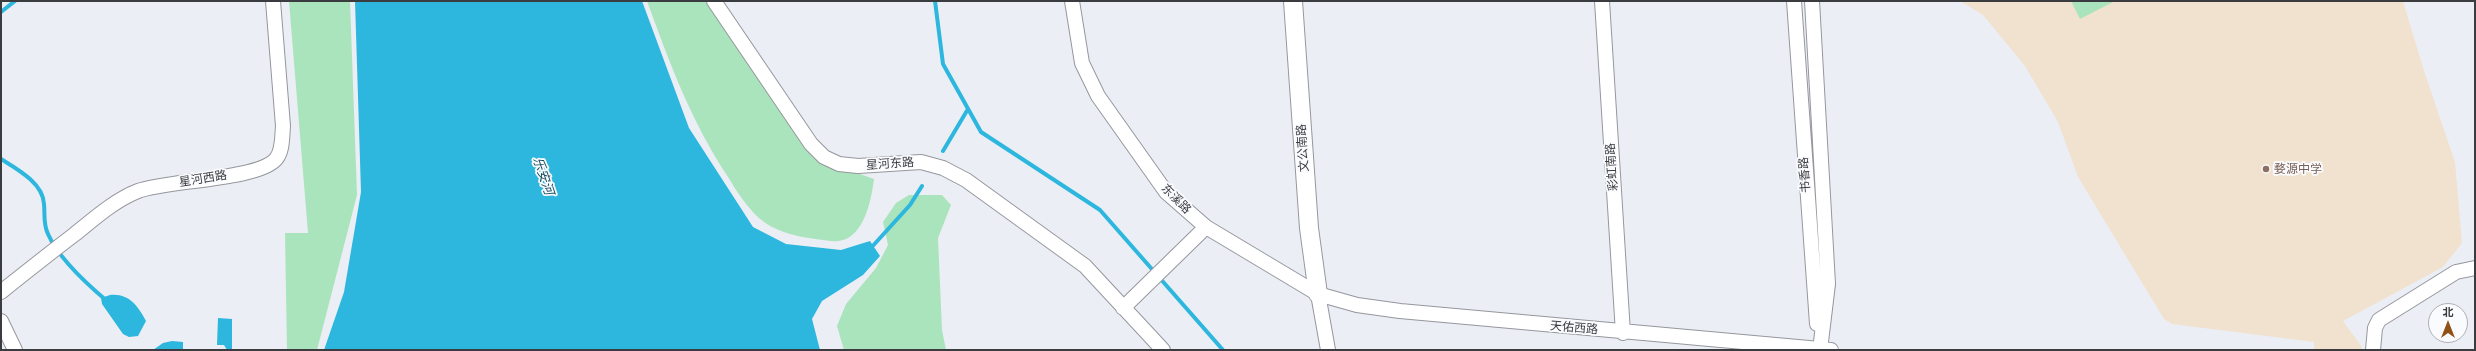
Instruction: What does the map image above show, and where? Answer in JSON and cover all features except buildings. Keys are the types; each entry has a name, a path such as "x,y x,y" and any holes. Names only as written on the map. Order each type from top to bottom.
{"main road":[{"name":"文公南路","path":"1293,1 1308,228 1318,294"}],"street":[{"name":"星河西路","path":"1,292 117,202 138,192 240,173 263,167 277,159 282,144 283,126 273,1"},
{"name":"星河东路","path":"714,1 811,144 824,158 839,164 858,166 921,162 943,168 966,180 1085,266 1163,350"},
{"name":"东溪路","path":"1072,1 1082,63 1098,96 1166,192 1206,227 1318,294"},
{"name":"彩虹南路","path":"1602,1 1623,333"},
{"name":"书香路","path":"1794,1 1813,283 1824,349"},
{"name":"书香路","path":"1812,1 1828,284 1824,349"},
{"path":"1124,308 1206,227"},
{"path":"2373,350 2375,328 2379,320 2456,272 2475,268"},
{"path":"1318,294 1328,350"},
{"name":"天佑西路","path":"1318,294 1357,306 1400,311 1623,333 1824,349"},
{"path":"1,320 15,350"}],"shaded area":[{"name":"婺源中学","path":"1960,1 2403,1 2424,71 2455,162 2462,243 2443,267 2343,321 2362,347 2360,350 2314,350 2314,342 2172,324 2164,319 2078,177 2058,122 2025,66 1983,15"}],"green space":[{"path":"289,1 350,1 357,195 317,350 287,350 285,233 308,233"},
{"path":"647,1 713,1 810,148 851,171 874,179 868,210 858,229 851,236 842,240 831,241 793,235 767,224 750,209 715,156 692,113 673,70"},
{"path":"2071,1 2115,1 2080,19"},
{"path":"909,195 942,195 951,205 938,238 942,330 946,350 844,350 837,326 846,304 876,268 888,245 883,222 896,203"}],"water":[{"name":"乐安河","path":"355,1 642,1 689,128 753,227 786,244 841,250 870,241 880,256 863,275 822,301 812,319 820,350 324,350 344,292 361,192"},
{"path":"110,295 128,298 140,310 146,321 138,336 129,337 123,334 102,304 101,298"},
{"path":"218,318 232,319 232,350 227,350 224,345 217,345"},
{"path":"172,341 183,342 183,350 153,350 163,343"}],"waterway":[{"path":"1,12 15,1"},
{"path":"935,1 943,64 981,132 1100,210 1223,350"},
{"path":"943,151 968,109"},
{"path":"1,159 28,177 34,183 43,196 45,226 53,243 74,270 107,301"},
{"path":"870,249 910,205 922,186"}],"place":[{"name":"婺源中学","path":"2266,169"}]}
